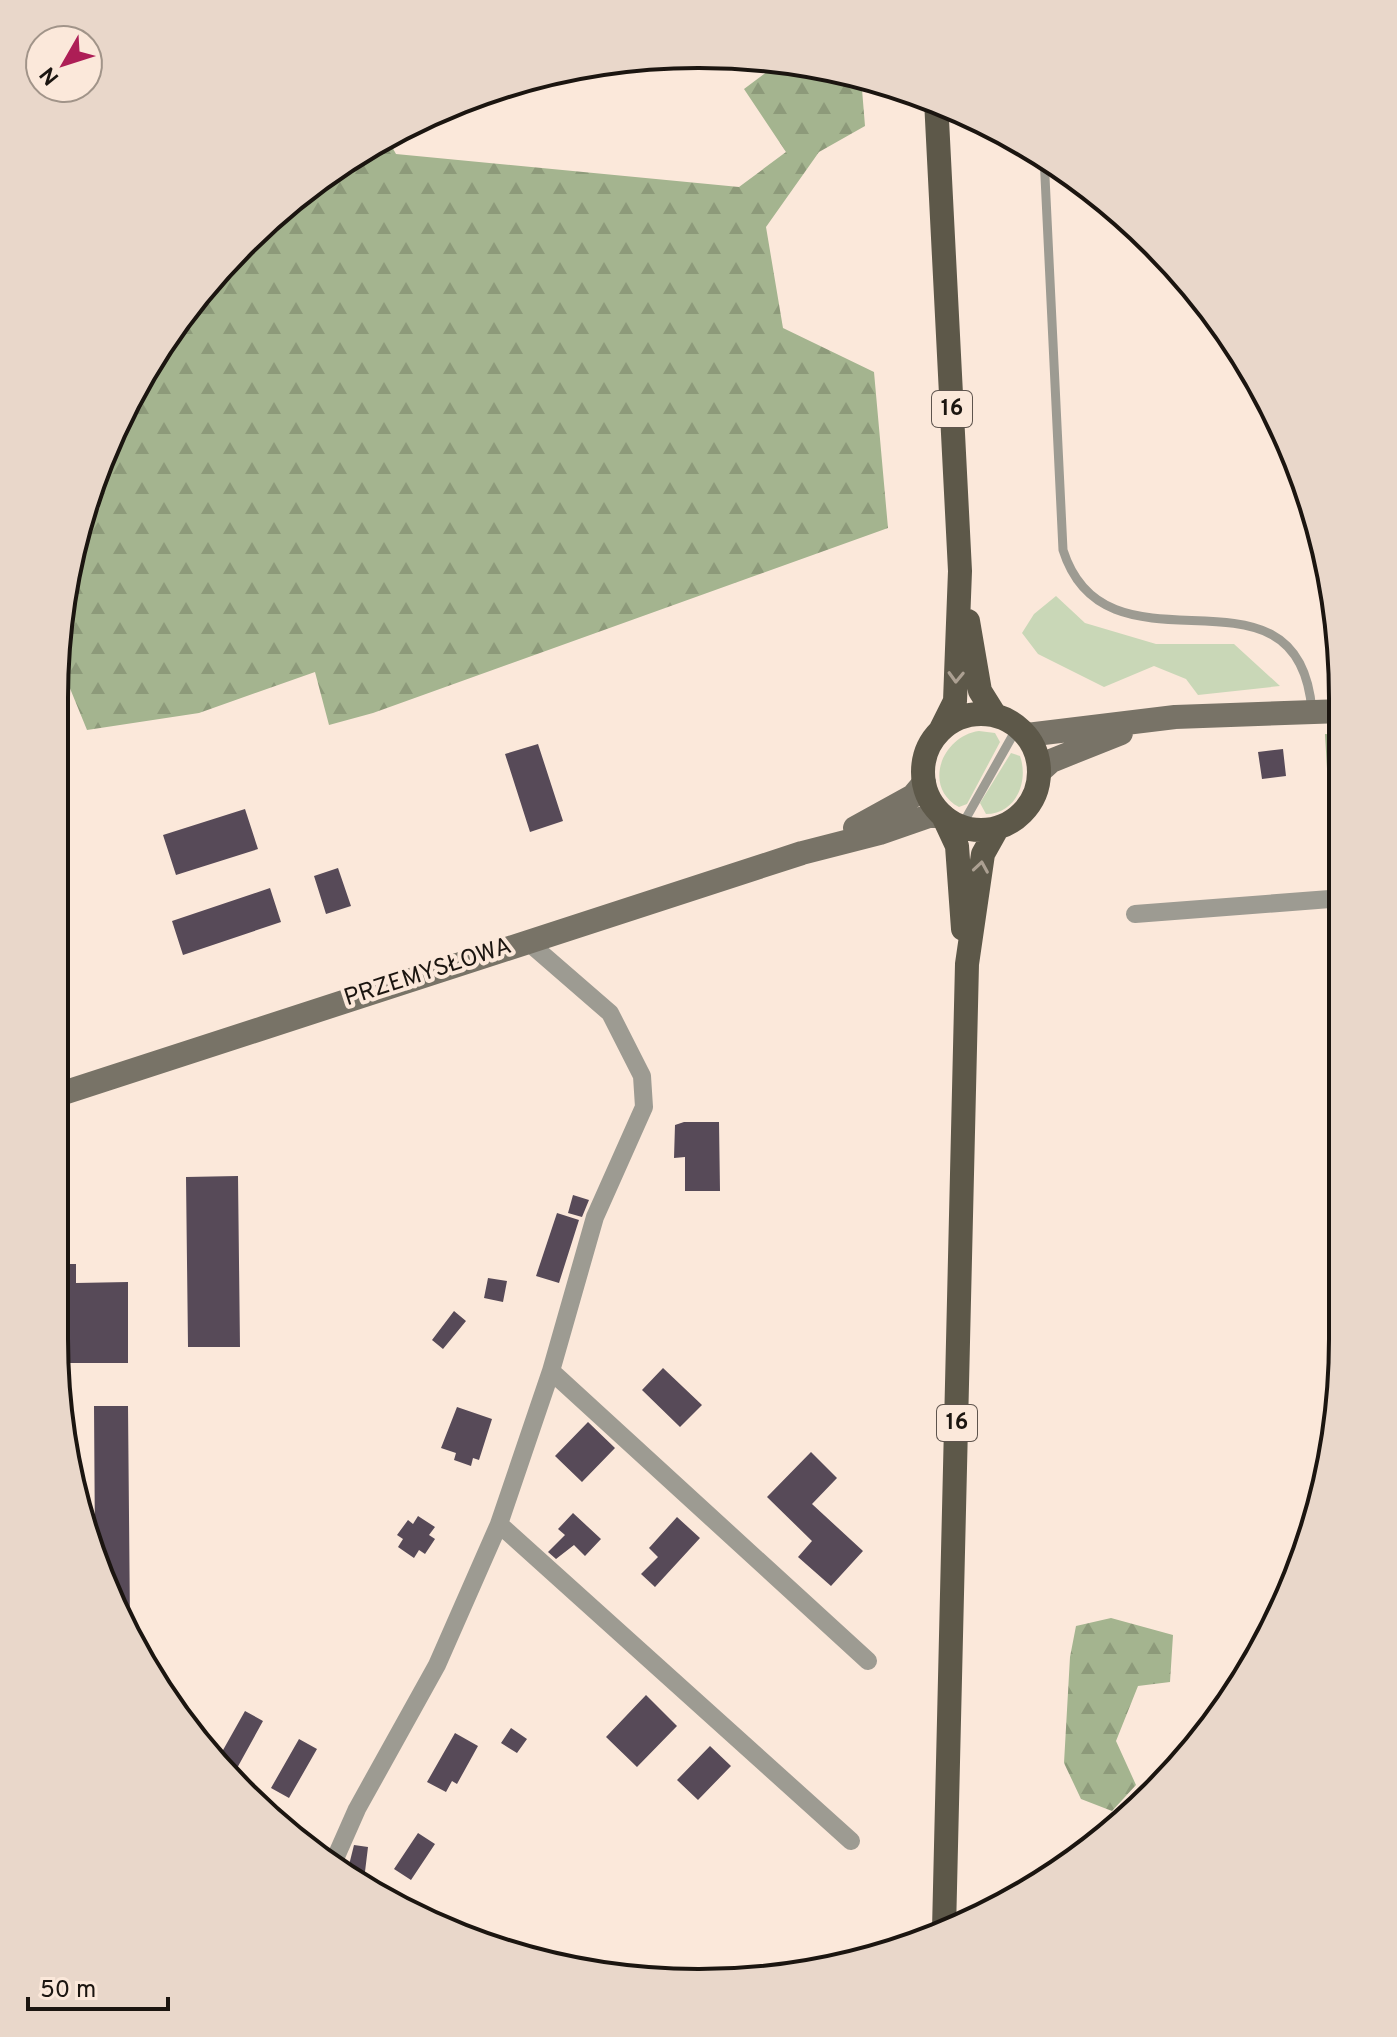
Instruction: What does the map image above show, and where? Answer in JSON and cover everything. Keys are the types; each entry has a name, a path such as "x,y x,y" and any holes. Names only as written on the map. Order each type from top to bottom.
{"main road":[{"name":"16","path":"937,115 960,571 955,701 929,745 923,764 924,783 930,801 952,822 957,846 967,964 945,1919"},
{"name":"16","path":"960,571 980,691 995,715"},
{"path":"941,729 957,719 976,714 995,715 1022,731 1037,752 1040,771 1037,790 1029,807 1015,821 997,829 979,831 952,822"},
{"name":"16","path":"967,964 983,854 997,829"},
{"name":"16","path":"948,1882 950,1917"}],"street":[{"path":"1022,731 1241,712 1329,711"},
{"path":"1040,771 1051,761 1149,721"},
{"name":"PRZEMYSŁOWA","path":"802,853 888,812 913,796 924,783"},
{"name":"PRZEMYSŁOWA","path":"68,1091 802,853 880,833 929,816 952,822"},
{"path":"1135,914 1329,899"},
{"path":"337,1855 357,1809 437,1665 499,1524 551,1371 595,1217 644,1107 642,1076 610,1013 527,941"},
{"path":"551,1371 868,1661"},
{"path":"499,1524 851,1841"}],"lane":[{"path":"1045,171 1063,550 1071,575 1085,592 1107,608 1134,617 1231,622 1261,628 1282,641 1300,663 1310,689 1312,711"},
{"path":"952,822 1022,731"}],"green space":[{"path":"767,72 862,89 865,126 819,152 766,227 783,328 874,372 888,528 373,713 329,725 315,672 199,713 87,730 68,684 69,657 80,575 101,496 152,383 198,315 253,253 315,198 392,147 396,154 739,187 786,152 744,89"},
{"path":"1056,596 1085,623 1156,644 1234,644 1280,686 1198,695 1186,679 1154,666 1104,687 1038,654 1022,633 1034,614"},
{"path":"979,731 995,733 1000,742 967,804 959,807 941,787 941,763 955,742"},
{"path":"1325,734 1329,734 1329,804"},
{"path":"1011,753 1020,756 1022,766 1023,776 1018,794 1005,808 986,814 980,803"},
{"path":"1111,1618 1173,1635 1170,1682 1138,1686 1116,1741 1136,1785 1112,1811 1081,1799 1064,1763 1070,1657 1076,1626"}],"building":[{"path":"538,744 563,821 530,832 505,754"},
{"path":"1283,749 1286,776 1262,779 1258,752"},
{"path":"245,809 258,849 176,875 163,835"},
{"path":"338,868 351,906 326,914 314,876"},
{"path":"270,888 281,922 183,955 172,921"},
{"path":"719,1122 720,1191 685,1191 685,1157 674,1158 675,1125"},
{"path":"238,1176 240,1347 188,1347 186,1177"},
{"path":"573,1195 589,1200 582,1217 568,1213"},
{"path":"557,1213 579,1220 559,1283 536,1276"},
{"path":"68,1264 76,1264 76,1283 128,1282 128,1363 69,1363"},
{"path":"488,1278 507,1281 503,1302 484,1298"},
{"path":"454,1311 466,1321 443,1349 432,1340"},
{"path":"663,1368 702,1405 680,1427 642,1390"},
{"path":"94,1406 128,1406 130,1610 95,1521"},
{"path":"457,1407 492,1419 479,1460 473,1458 471,1466 454,1460 456,1453 441,1448"},
{"path":"588,1422 615,1448 582,1482 555,1456"},
{"path":"811,1452 837,1478 812,1504 863,1551 831,1586 798,1557 812,1541 767,1497"},
{"path":"573,1513 601,1539 585,1556 574,1545 556,1559 548,1552 565,1535 558,1529"},
{"path":"418,1516 435,1527 429,1535 435,1539 425,1554 419,1550 414,1558 398,1547 403,1539 397,1535 408,1520 413,1524"},
{"path":"677,1517 700,1538 655,1587 641,1574 658,1557 649,1548"},
{"path":"646,1695 677,1726 637,1767 606,1737"},
{"path":"245,1711 263,1721 237,1768 222,1752"},
{"path":"511,1728 527,1739 517,1753 501,1743"},
{"path":"455,1733 478,1746 457,1784 452,1781 446,1792 427,1782"},
{"path":"299,1739 317,1749 289,1798 271,1788"},
{"path":"710,1746 731,1766 698,1800 677,1780"},
{"path":"418,1833 435,1844 411,1880 394,1869"},
{"path":"354,1845 368,1847 365,1874 349,1864"}]}
